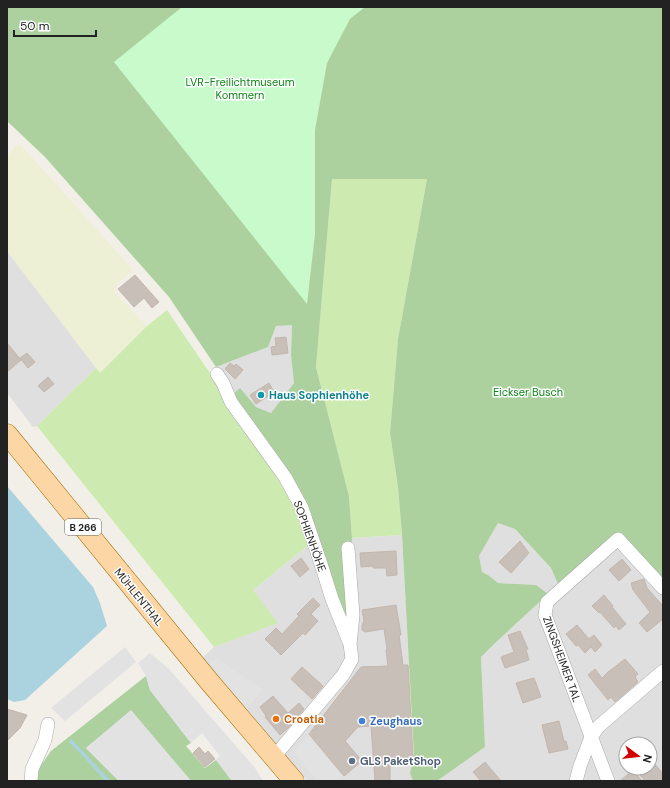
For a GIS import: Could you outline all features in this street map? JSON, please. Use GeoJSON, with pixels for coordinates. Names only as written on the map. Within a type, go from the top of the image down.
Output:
{"type":"FeatureCollection","features":[{"type":"Feature","properties":{"kind":"main road","name":"MÜHLENTHAL"},"geometry":{"type":"LineString","coordinates":[[7,434],[163,626],[274,757]]}},
{"type":"Feature","properties":{"kind":"main road","name":"B 266"},"geometry":{"type":"LineString","coordinates":[[274,757],[294,781]]}},
{"type":"Feature","properties":{"kind":"street","name":"SOPHIENHÖHE"},"geometry":{"type":"LineString","coordinates":[[217,374],[223,383],[231,402],[285,477],[302,508],[332,598],[350,644]]}},
{"type":"Feature","properties":{"kind":"street","name":"ZINGSHEIMER TAL"},"geometry":{"type":"LineString","coordinates":[[608,781],[545,615],[547,602],[618,539],[663,588]]}},
{"type":"Feature","properties":{"kind":"street"},"geometry":{"type":"LineString","coordinates":[[274,757],[343,675],[352,659],[350,644],[353,615],[348,548]]}},
{"type":"Feature","properties":{"kind":"street"},"geometry":{"type":"LineString","coordinates":[[576,781],[591,737],[599,726],[663,671]]}},
{"type":"Feature","properties":{"kind":"street"},"geometry":{"type":"LineString","coordinates":[[30,781],[32,769],[44,740],[48,724]]}},
{"type":"Feature","properties":{"kind":"shaded area"},"geometry":{"type":"Polygon","coordinates":[[[7,251],[96,368],[37,426],[33,427],[7,393],[7,251]]]}},
{"type":"Feature","properties":{"kind":"shaded area"},"geometry":{"type":"Polygon","coordinates":[[[292,324],[291,355],[294,383],[271,413],[256,407],[240,389],[231,396],[216,367],[268,347],[276,326],[292,324]]]}},
{"type":"Feature","properties":{"kind":"shaded area"},"geometry":{"type":"Polygon","coordinates":[[[498,523],[515,529],[551,568],[559,585],[615,538],[663,583],[663,781],[437,781],[485,747],[481,657],[494,644],[536,585],[498,583],[482,572],[479,556],[498,523]]]}},
{"type":"Feature","properties":{"kind":"shaded area"},"geometry":{"type":"Polygon","coordinates":[[[402,535],[414,756],[410,773],[413,781],[307,781],[203,657],[214,647],[277,623],[253,590],[311,543],[355,624],[352,538],[402,535]]]}},
{"type":"Feature","properties":{"kind":"shaded area"},"geometry":{"type":"Polygon","coordinates":[[[125,647],[136,662],[65,721],[51,708],[125,647]]]}},
{"type":"Feature","properties":{"kind":"shaded area"},"geometry":{"type":"Polygon","coordinates":[[[150,653],[169,669],[255,768],[263,781],[232,781],[216,760],[220,756],[202,733],[191,743],[150,690],[146,676],[138,663],[150,653]]]}},
{"type":"Feature","properties":{"kind":"shaded area"},"geometry":{"type":"Polygon","coordinates":[[[216,658],[263,690],[246,709],[210,663],[216,658]]]}},
{"type":"Feature","properties":{"kind":"shaded area"},"geometry":{"type":"Polygon","coordinates":[[[131,710],[191,781],[119,781],[86,748],[131,710]]]}},
{"type":"Feature","properties":{"kind":"shaded area"},"geometry":{"type":"Polygon","coordinates":[[[308,736],[342,776],[337,781],[317,781],[293,752],[308,736]]]}},
{"type":"Feature","properties":{"kind":"green space","name":"Eickser Busch"},"geometry":{"type":"Polygon","coordinates":[[[7,7],[663,7],[663,583],[621,538],[559,586],[551,568],[515,529],[498,523],[479,556],[482,572],[498,583],[536,585],[548,594],[481,657],[485,747],[437,781],[413,781],[410,773],[414,756],[402,535],[398,487],[390,433],[398,339],[427,179],[332,179],[316,367],[349,496],[352,538],[349,624],[344,624],[311,523],[231,396],[240,388],[256,407],[271,413],[294,383],[291,355],[292,325],[276,326],[268,347],[216,367],[169,297],[45,157],[7,121],[7,7]]]}},
{"type":"Feature","properties":{"kind":"green space","name":"LVR-Freilichtmuseum Kommern"},"geometry":{"type":"Polygon","coordinates":[[[182,7],[365,7],[350,19],[327,63],[315,130],[315,234],[307,304],[114,62],[182,7]]]}},
{"type":"Feature","properties":{"kind":"green space"},"geometry":{"type":"Polygon","coordinates":[[[20,144],[133,270],[116,284],[115,293],[147,326],[100,373],[7,251],[7,157],[15,146],[20,144]]]}},
{"type":"Feature","properties":{"kind":"green space"},"geometry":{"type":"Polygon","coordinates":[[[332,178],[427,179],[398,339],[390,433],[398,487],[402,535],[352,538],[349,496],[316,367],[332,178]]]}},
{"type":"Feature","properties":{"kind":"green space"},"geometry":{"type":"Polygon","coordinates":[[[167,310],[282,479],[311,543],[253,590],[278,623],[214,647],[37,426],[96,368],[100,373],[147,326],[167,310]]]}},
{"type":"Feature","properties":{"kind":"green space"},"geometry":{"type":"Polygon","coordinates":[[[146,676],[150,690],[191,743],[186,746],[205,768],[216,760],[232,781],[191,781],[131,711],[86,748],[119,781],[30,781],[51,751],[146,676]]]}},
{"type":"Feature","properties":{"kind":"water"},"geometry":{"type":"Polygon","coordinates":[[[7,486],[93,587],[107,626],[25,700],[14,702],[7,699],[7,486]]]}},
{"type":"Feature","properties":{"kind":"building"},"geometry":{"type":"Polygon","coordinates":[[[135,275],[159,302],[152,308],[144,298],[134,307],[118,289],[135,275]]]}},
{"type":"Feature","properties":{"kind":"building"},"geometry":{"type":"Polygon","coordinates":[[[286,337],[288,353],[272,355],[271,347],[276,346],[275,338],[286,337]]]}},
{"type":"Feature","properties":{"kind":"building"},"geometry":{"type":"Polygon","coordinates":[[[7,343],[21,360],[7,372],[7,343]]]}},
{"type":"Feature","properties":{"kind":"building"},"geometry":{"type":"Polygon","coordinates":[[[27,353],[35,362],[28,368],[20,358],[27,353]]]}},
{"type":"Feature","properties":{"kind":"building"},"geometry":{"type":"Polygon","coordinates":[[[230,363],[234,366],[236,364],[243,370],[235,379],[225,369],[230,363]]]}},
{"type":"Feature","properties":{"kind":"building"},"geometry":{"type":"Polygon","coordinates":[[[48,377],[54,384],[44,392],[38,386],[48,377]]]}},
{"type":"Feature","properties":{"kind":"building","name":"Haus Sophienhöhe"},"geometry":{"type":"Polygon","coordinates":[[[269,383],[274,392],[256,404],[250,395],[269,383]]]}},
{"type":"Feature","properties":{"kind":"building"},"geometry":{"type":"Polygon","coordinates":[[[520,541],[529,553],[511,573],[499,562],[520,541]]]}},
{"type":"Feature","properties":{"kind":"building"},"geometry":{"type":"Polygon","coordinates":[[[396,551],[397,575],[387,576],[386,568],[373,568],[373,566],[361,567],[360,553],[396,551]]]}},
{"type":"Feature","properties":{"kind":"building"},"geometry":{"type":"Polygon","coordinates":[[[301,558],[309,569],[300,577],[291,566],[301,558]]]}},
{"type":"Feature","properties":{"kind":"building"},"geometry":{"type":"Polygon","coordinates":[[[622,559],[631,570],[619,581],[609,570],[622,559]]]}},
{"type":"Feature","properties":{"kind":"building"},"geometry":{"type":"Polygon","coordinates":[[[644,579],[647,588],[663,606],[663,619],[647,632],[639,623],[650,612],[633,590],[631,583],[644,579]]]}},
{"type":"Feature","properties":{"kind":"building"},"geometry":{"type":"Polygon","coordinates":[[[604,595],[626,624],[619,630],[616,626],[614,628],[600,612],[599,613],[592,606],[604,595]]]}},
{"type":"Feature","properties":{"kind":"building"},"geometry":{"type":"Polygon","coordinates":[[[313,598],[320,605],[311,614],[318,621],[305,635],[303,633],[281,655],[265,639],[276,628],[282,634],[299,616],[297,614],[313,598]]]}},
{"type":"Feature","properties":{"kind":"building"},"geometry":{"type":"Polygon","coordinates":[[[396,605],[401,635],[399,635],[403,665],[408,665],[413,757],[390,758],[390,781],[375,781],[371,726],[358,727],[345,741],[362,761],[344,776],[309,734],[361,667],[388,666],[384,629],[365,632],[362,630],[364,621],[362,610],[396,605]]]}},
{"type":"Feature","properties":{"kind":"building"},"geometry":{"type":"Polygon","coordinates":[[[577,625],[589,639],[594,635],[602,645],[595,652],[591,647],[585,653],[578,645],[576,646],[566,634],[577,625]]]}},
{"type":"Feature","properties":{"kind":"building"},"geometry":{"type":"Polygon","coordinates":[[[520,631],[528,649],[526,650],[529,660],[505,668],[501,657],[514,652],[508,635],[520,631]]]}},
{"type":"Feature","properties":{"kind":"building"},"geometry":{"type":"Polygon","coordinates":[[[625,659],[638,674],[635,677],[638,682],[615,702],[611,697],[608,700],[588,675],[595,669],[602,678],[625,659]]]}},
{"type":"Feature","properties":{"kind":"building"},"geometry":{"type":"Polygon","coordinates":[[[302,667],[323,686],[312,699],[291,679],[302,667]]]}},
{"type":"Feature","properties":{"kind":"building"},"geometry":{"type":"Polygon","coordinates":[[[534,678],[541,697],[523,703],[516,683],[534,678]]]}},
{"type":"Feature","properties":{"kind":"building"},"geometry":{"type":"Polygon","coordinates":[[[273,696],[288,713],[299,703],[304,709],[280,735],[265,717],[266,716],[260,707],[273,696]]]}},
{"type":"Feature","properties":{"kind":"building"},"geometry":{"type":"Polygon","coordinates":[[[7,709],[27,715],[20,728],[7,741],[7,709]]]}},
{"type":"Feature","properties":{"kind":"building"},"geometry":{"type":"Polygon","coordinates":[[[559,721],[564,741],[566,741],[568,749],[549,753],[542,725],[559,721]]]}},
{"type":"Feature","properties":{"kind":"building"},"geometry":{"type":"Polygon","coordinates":[[[199,747],[205,754],[208,751],[215,759],[205,767],[193,753],[199,747]]]}},
{"type":"Feature","properties":{"kind":"building"},"geometry":{"type":"Polygon","coordinates":[[[485,762],[501,781],[481,781],[473,772],[485,762]]]}},
{"type":"Feature","properties":{"kind":"building"},"geometry":{"type":"Polygon","coordinates":[[[658,768],[663,774],[663,781],[645,781],[641,776],[658,776],[658,768]]]}},
{"type":"Feature","properties":{"kind":"building"},"geometry":{"type":"Polygon","coordinates":[[[626,776],[638,776],[642,781],[620,781],[626,776]]]}},
{"type":"Feature","properties":{"kind":"waterway"},"geometry":{"type":"LineString","coordinates":[[71,741],[108,781]]}},
{"type":"Feature","properties":{"kind":"place","name":"Haus Sophienhöhe"},"geometry":{"type":"Point","coordinates":[261,395]}},
{"type":"Feature","properties":{"kind":"place","name":"Croatia"},"geometry":{"type":"Point","coordinates":[276,719]}},
{"type":"Feature","properties":{"kind":"place","name":"Zeughaus"},"geometry":{"type":"Point","coordinates":[362,721]}},
{"type":"Feature","properties":{"kind":"place","name":"GLS PaketShop"},"geometry":{"type":"Point","coordinates":[352,761]}}]}
